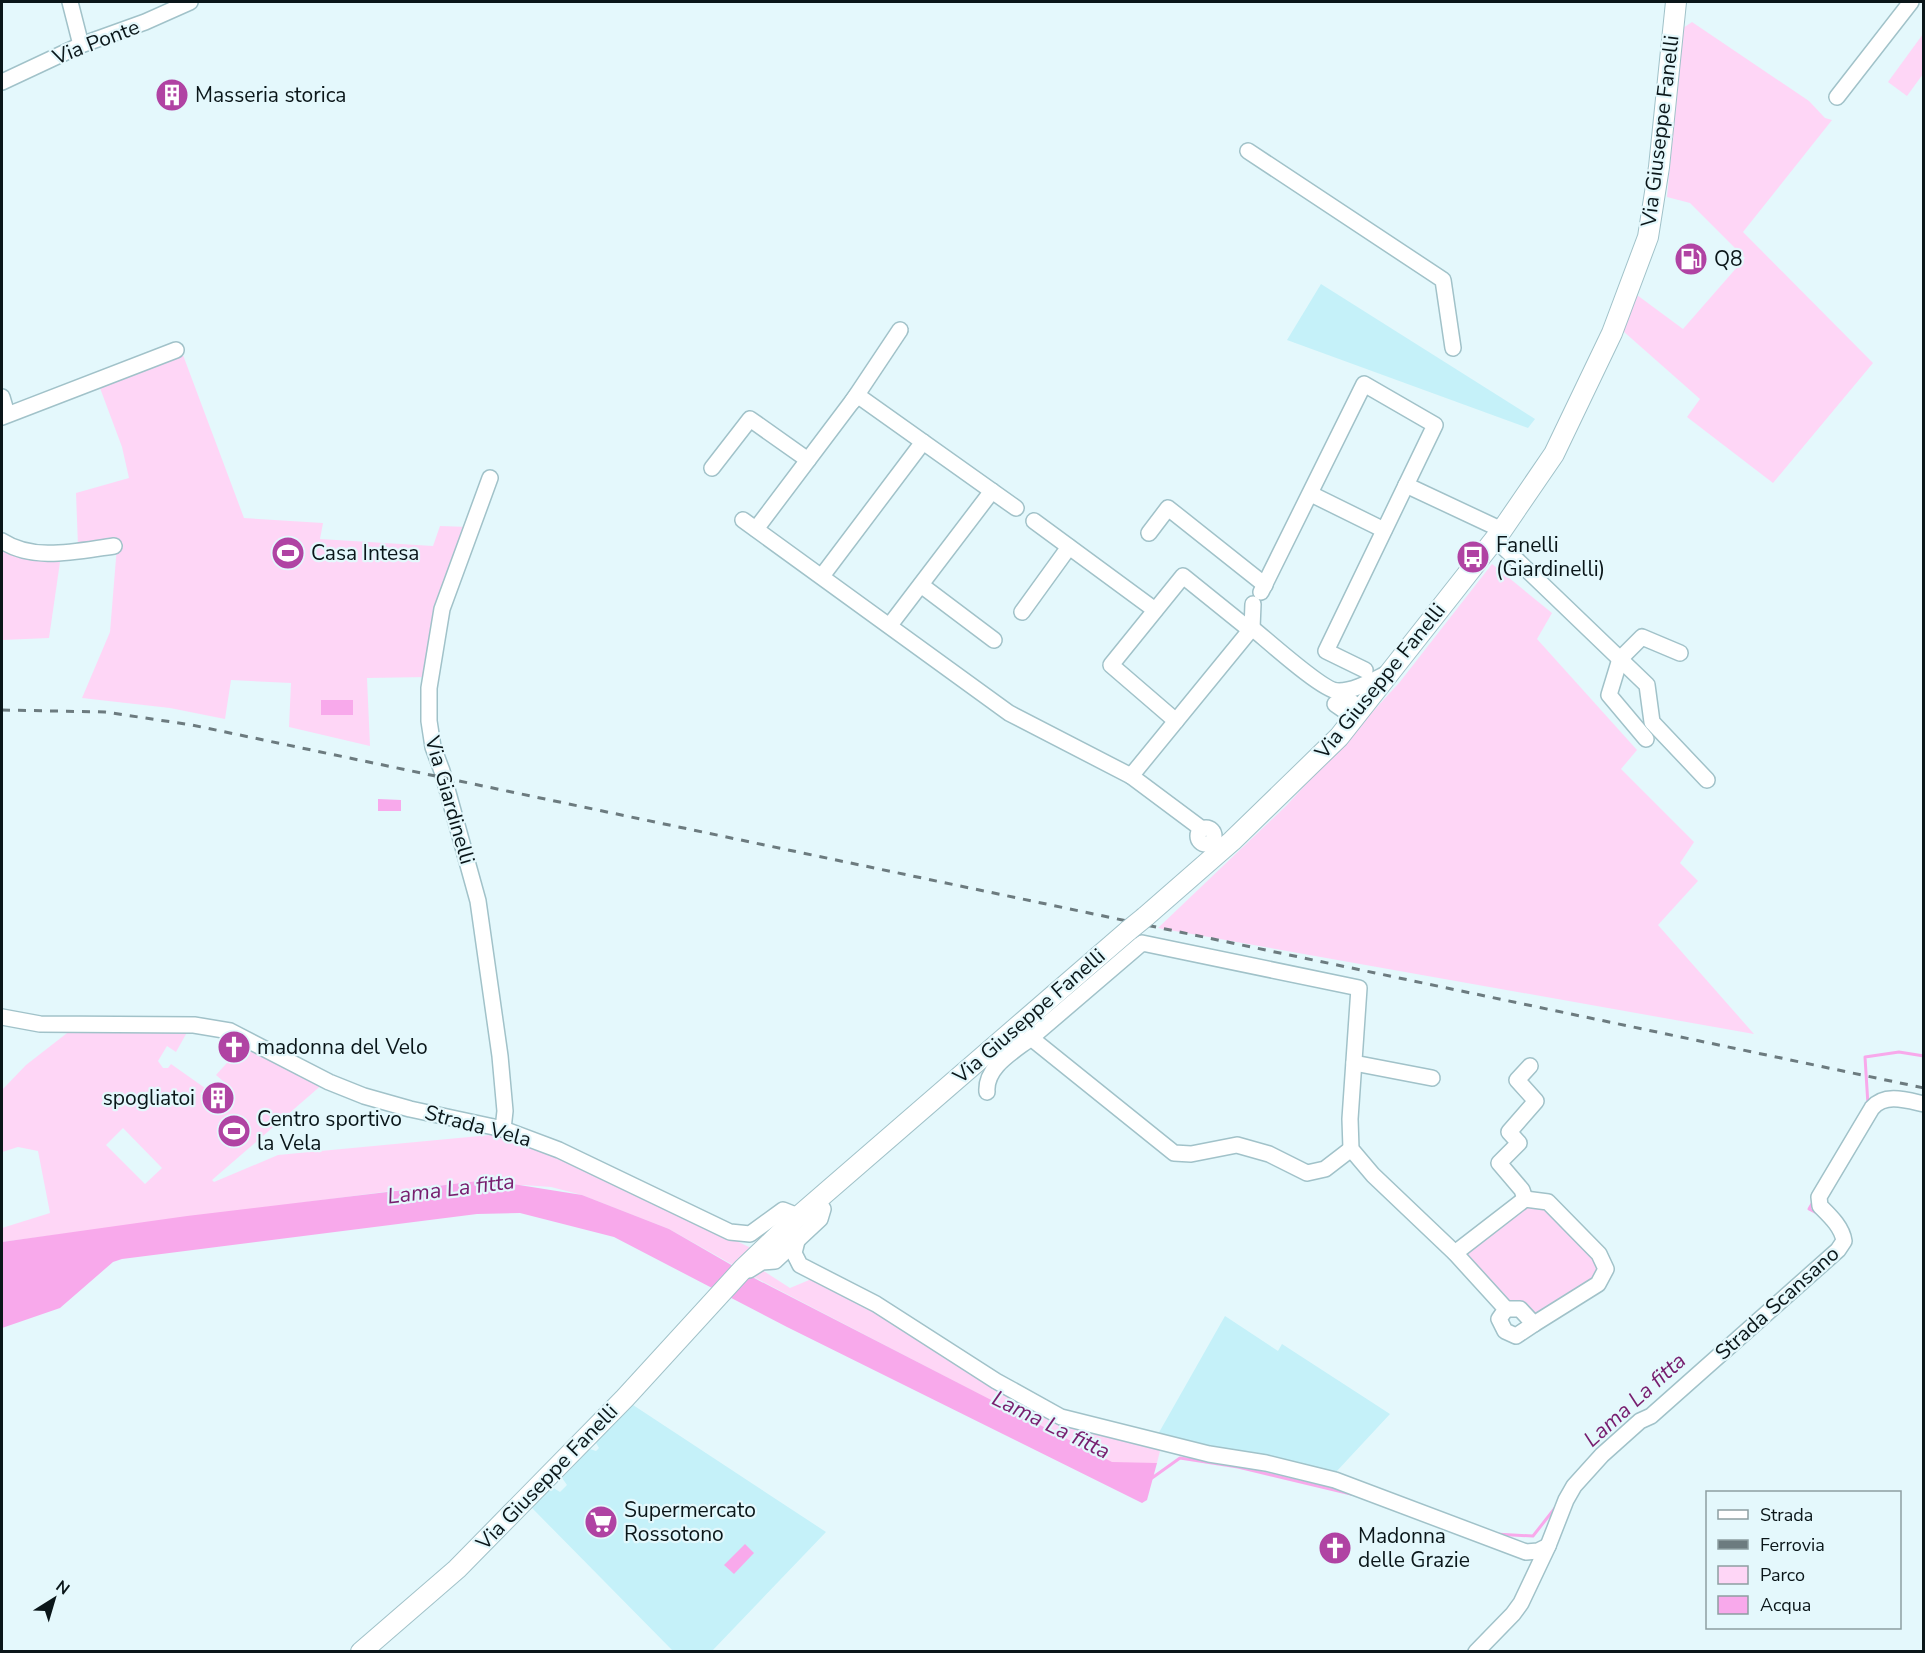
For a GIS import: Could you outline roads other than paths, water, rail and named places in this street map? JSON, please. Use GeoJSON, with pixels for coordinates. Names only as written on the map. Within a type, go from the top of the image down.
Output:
{"type":"FeatureCollection","features":[{"type":"Feature","properties":{"kind":"main road","name":"Via Giuseppe Fanelli"},"geometry":{"type":"LineString","coordinates":[[361,1652],[431,1594],[471,1555],[617,1406],[743,1269],[798,1216],[1240,834],[1358,715],[1533,488],[1565,434],[1612,333],[1638,267],[1647,237],[1659,167],[1676,2]]}},
{"type":"Feature","properties":{"kind":"street"},"geometry":{"type":"LineString","coordinates":[[70,2],[81,45]]}},
{"type":"Feature","properties":{"kind":"street","name":"Via Ponte"},"geometry":{"type":"LineString","coordinates":[[2,82],[81,45],[145,22],[190,2]]}},
{"type":"Feature","properties":{"kind":"street"},"geometry":{"type":"LineString","coordinates":[[1837,97],[1911,2]]}},
{"type":"Feature","properties":{"kind":"street"},"geometry":{"type":"LineString","coordinates":[[1248,151],[1443,280],[1454,348]]}},
{"type":"Feature","properties":{"kind":"street"},"geometry":{"type":"LineString","coordinates":[[750,525],[808,460],[857,395],[900,330]]}},
{"type":"Feature","properties":{"kind":"street"},"geometry":{"type":"LineString","coordinates":[[2,397],[4,416],[176,350]]}},
{"type":"Feature","properties":{"kind":"street"},"geometry":{"type":"LineString","coordinates":[[1131,776],[1251,629],[1260,594],[1364,384],[1435,425],[1326,651],[1365,670]]}},
{"type":"Feature","properties":{"kind":"street"},"geometry":{"type":"LineString","coordinates":[[857,395],[1016,508]]}},
{"type":"Feature","properties":{"kind":"street"},"geometry":{"type":"LineString","coordinates":[[750,525],[857,395]]}},
{"type":"Feature","properties":{"kind":"street"},"geometry":{"type":"LineString","coordinates":[[712,468],[750,419],[808,460]]}},
{"type":"Feature","properties":{"kind":"street"},"geometry":{"type":"LineString","coordinates":[[822,576],[923,442]]}},
{"type":"Feature","properties":{"kind":"street","name":"Via Giardinelli"},"geometry":{"type":"LineString","coordinates":[[490,478],[442,609],[429,688],[429,721],[433,747],[442,771],[477,901],[500,1056],[505,1111],[503,1129]]}},
{"type":"Feature","properties":{"kind":"street"},"geometry":{"type":"LineString","coordinates":[[1406,485],[1498,534],[1647,685],[1652,722],[1707,780]]}},
{"type":"Feature","properties":{"kind":"street"},"geometry":{"type":"LineString","coordinates":[[890,625],[992,491]]}},
{"type":"Feature","properties":{"kind":"street"},"geometry":{"type":"LineString","coordinates":[[1311,494],[1384,530]]}},
{"type":"Feature","properties":{"kind":"street"},"geometry":{"type":"LineString","coordinates":[[1149,532],[1167,508],[1260,594]]}},
{"type":"Feature","properties":{"kind":"street"},"geometry":{"type":"LineString","coordinates":[[1034,521],[1155,610]]}},
{"type":"Feature","properties":{"kind":"street"},"geometry":{"type":"LineString","coordinates":[[750,525],[1013,715],[1131,776],[1202,829]]}},
{"type":"Feature","properties":{"kind":"street"},"geometry":{"type":"LineString","coordinates":[[2,541],[11,547],[54,555],[114,546]]}},
{"type":"Feature","properties":{"kind":"street"},"geometry":{"type":"LineString","coordinates":[[1022,612],[1069,547]]}},
{"type":"Feature","properties":{"kind":"street"},"geometry":{"type":"LineString","coordinates":[[1176,721],[1111,665],[1183,576],[1332,693],[1354,704],[1358,715]]}},
{"type":"Feature","properties":{"kind":"street"},"geometry":{"type":"LineString","coordinates":[[921,585],[994,640]]}},
{"type":"Feature","properties":{"kind":"street"},"geometry":{"type":"LineString","coordinates":[[1646,739],[1609,695],[1620,659],[1641,637],[1680,653]]}},
{"type":"Feature","properties":{"kind":"street"},"geometry":{"type":"LineString","coordinates":[[1332,693],[1353,689],[1392,671]]}},
{"type":"Feature","properties":{"kind":"street"},"geometry":{"type":"LineString","coordinates":[[1332,693],[1339,736]]}},
{"type":"Feature","properties":{"kind":"street"},"geometry":{"type":"LineString","coordinates":[[987,1092],[986,1083],[990,1072],[1142,943],[1359,988],[1350,1119],[1351,1149],[1374,1175],[1455,1253],[1506,1309],[1520,1310],[1534,1324]]}},
{"type":"Feature","properties":{"kind":"street","name":"Strada Vela"},"geometry":{"type":"LineString","coordinates":[[2,1017],[40,1024],[194,1025],[230,1030],[329,1082],[364,1096],[410,1109],[503,1129],[559,1150],[738,1234],[750,1234],[783,1210],[798,1216]]}},
{"type":"Feature","properties":{"kind":"street"},"geometry":{"type":"LineString","coordinates":[[1031,1038],[1174,1153],[1191,1154],[1237,1145],[1269,1154],[1308,1173],[1325,1168],[1351,1149]]}},
{"type":"Feature","properties":{"kind":"street"},"geometry":{"type":"LineString","coordinates":[[1354,1063],[1432,1078]]}},
{"type":"Feature","properties":{"kind":"street"},"geometry":{"type":"LineString","coordinates":[[1525,1199],[1522,1190],[1499,1163],[1519,1143],[1509,1132],[1536,1101],[1517,1080],[1530,1066]]}},
{"type":"Feature","properties":{"kind":"street","name":"Strada Scansano"},"geometry":{"type":"LineString","coordinates":[[1476,1652],[1513,1614],[1548,1546],[1566,1500],[1602,1455],[1640,1421],[1659,1409],[1838,1250],[1844,1241],[1843,1234],[1820,1206],[1819,1197],[1872,1108],[1878,1102],[1890,1099],[1923,1104]]}},
{"type":"Feature","properties":{"kind":"street"},"geometry":{"type":"LineString","coordinates":[[1455,1253],[1525,1199],[1548,1202],[1599,1254],[1606,1269],[1598,1284],[1516,1336],[1504,1331],[1499,1319],[1506,1309]]}},
{"type":"Feature","properties":{"kind":"street"},"geometry":{"type":"LineString","coordinates":[[743,1269],[752,1271],[762,1262],[775,1261],[824,1213],[817,1200]]}},
{"type":"Feature","properties":{"kind":"street"},"geometry":{"type":"LineString","coordinates":[[796,1241],[794,1253],[800,1265],[876,1304],[996,1381],[1061,1417],[1209,1454],[1266,1463],[1335,1480],[1504,1542],[1520,1550],[1532,1552],[1548,1546]]}},
{"type":"Feature","properties":{"kind":"street"},"geometry":{"type":"LineString","coordinates":[[1520,1550],[1531,1563],[1531,1578]]}},
{"type":"Feature","properties":{"kind":"water"},"geometry":{"type":"Polygon","coordinates":[[[321,700],[353,700],[353,715],[321,715],[321,700]]]}},
{"type":"Feature","properties":{"kind":"water"},"geometry":{"type":"Polygon","coordinates":[[[378,799],[401,800],[401,811],[378,811],[378,799]]]}},
{"type":"Feature","properties":{"kind":"water","name":"Lama La fitta"},"geometry":{"type":"Polygon","coordinates":[[[487,1180],[582,1195],[669,1229],[754,1278],[1112,1462],[1157,1463],[1147,1500],[1142,1503],[787,1327],[614,1237],[520,1213],[477,1214],[122,1259],[113,1262],[60,1308],[2,1328],[2,1242],[187,1216],[487,1180]]]}},
{"type":"Feature","properties":{"kind":"water"},"geometry":{"type":"Polygon","coordinates":[[[745,1544],[754,1553],[734,1574],[724,1565],[745,1544]]]}},
{"type":"Feature","properties":{"kind":"waterway","name":"Lama La fitta"},"geometry":{"type":"LineString","coordinates":[[1868,1105],[1865,1057],[1899,1052],[1924,1056]]}},
{"type":"Feature","properties":{"kind":"waterway","name":"Lama La fitta"},"geometry":{"type":"LineString","coordinates":[[1813,1202],[1809,1209],[1817,1213]]}},
{"type":"Feature","properties":{"kind":"waterway","name":"Lama La fitta"},"geometry":{"type":"LineString","coordinates":[[1152,1478],[1180,1458],[1238,1467],[1351,1494]]}},
{"type":"Feature","properties":{"kind":"waterway","name":"Lama La fitta"},"geometry":{"type":"LineString","coordinates":[[1495,1534],[1533,1536],[1555,1508]]}},
{"type":"Feature","properties":{"kind":"railway"},"geometry":{"type":"LineString","coordinates":[[2,710],[105,712],[192,725],[1924,1088]]}},
{"type":"Feature","properties":{"kind":"place","name":"Masseria storica"},"geometry":{"type":"Point","coordinates":[172,95]}},
{"type":"Feature","properties":{"kind":"place","name":"Q8"},"geometry":{"type":"Point","coordinates":[1691,259]}},
{"type":"Feature","properties":{"kind":"place","name":"Casa Intesa"},"geometry":{"type":"Point","coordinates":[288,553]}},
{"type":"Feature","properties":{"kind":"place","name":"Fanelli (Giardinelli)"},"geometry":{"type":"Point","coordinates":[1473,557]}},
{"type":"Feature","properties":{"kind":"place","name":"madonna del Velo"},"geometry":{"type":"Point","coordinates":[234,1047]}},
{"type":"Feature","properties":{"kind":"place","name":"spogliatoi"},"geometry":{"type":"Point","coordinates":[218,1098]}},
{"type":"Feature","properties":{"kind":"place","name":"Centro sportivo la Vela"},"geometry":{"type":"Point","coordinates":[234,1131]}},
{"type":"Feature","properties":{"kind":"place","name":"Supermercato Rossotono"},"geometry":{"type":"Point","coordinates":[601,1522]}},
{"type":"Feature","properties":{"kind":"place","name":"Madonna delle Grazie"},"geometry":{"type":"Point","coordinates":[1335,1548]}}]}
